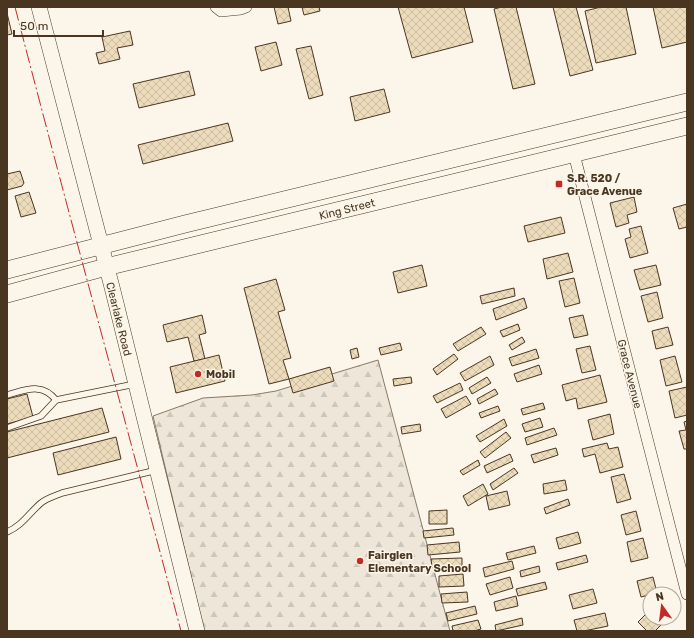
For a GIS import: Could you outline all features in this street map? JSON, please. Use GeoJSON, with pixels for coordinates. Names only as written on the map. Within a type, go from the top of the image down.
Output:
{"type":"FeatureCollection","features":[{"type":"Feature","properties":{"kind":"main road"},"geometry":{"type":"LineString","coordinates":[[7,270],[100,245],[687,102]]}},
{"type":"Feature","properties":{"kind":"main road"},"geometry":{"type":"LineString","coordinates":[[537,163],[545,149],[687,114]]}},
{"type":"Feature","properties":{"kind":"main road","name":"King Street"},"geometry":{"type":"LineString","coordinates":[[7,294],[106,267],[687,126]]}},
{"type":"Feature","properties":{"kind":"street","name":"Clearlake Road"},"geometry":{"type":"LineString","coordinates":[[39,7],[136,384],[197,631]]}},
{"type":"Feature","properties":{"kind":"street"},"geometry":{"type":"LineString","coordinates":[[216,7],[220,11],[241,9],[246,7]]}},
{"type":"Feature","properties":{"kind":"street","name":"Grace Avenue"},"geometry":{"type":"LineString","coordinates":[[574,154],[687,594]]}},
{"type":"Feature","properties":{"kind":"lane"},"geometry":{"type":"LineString","coordinates":[[7,428],[41,416],[56,400],[136,384]]}},
{"type":"Feature","properties":{"kind":"lane"},"geometry":{"type":"LineString","coordinates":[[7,395],[36,388],[42,389],[51,394],[56,400]]}},
{"type":"Feature","properties":{"kind":"lane"},"geometry":{"type":"LineString","coordinates":[[7,532],[17,527],[43,502],[53,496],[157,470]]}},
{"type":"Feature","properties":{"kind":"green space"},"geometry":{"type":"Polygon","coordinates":[[[378,360],[450,631],[204,631],[153,416],[203,398],[252,395],[276,391],[378,360]]]}},
{"type":"Feature","properties":{"kind":"building"},"geometry":{"type":"Polygon","coordinates":[[[274,7],[288,7],[291,21],[278,24],[274,7]]]}},
{"type":"Feature","properties":{"kind":"building"},"geometry":{"type":"Polygon","coordinates":[[[302,7],[319,7],[320,11],[304,15],[302,7]]]}},
{"type":"Feature","properties":{"kind":"building"},"geometry":{"type":"Polygon","coordinates":[[[398,7],[464,7],[473,42],[412,58],[398,7]]]}},
{"type":"Feature","properties":{"kind":"building"},"geometry":{"type":"Polygon","coordinates":[[[502,7],[516,7],[535,84],[513,89],[494,9],[502,7]]]}},
{"type":"Feature","properties":{"kind":"building"},"geometry":{"type":"Polygon","coordinates":[[[553,7],[576,7],[593,70],[570,76],[553,7]]]}},
{"type":"Feature","properties":{"kind":"building"},"geometry":{"type":"Polygon","coordinates":[[[601,7],[626,7],[636,54],[596,63],[585,11],[601,7]]]}},
{"type":"Feature","properties":{"kind":"building"},"geometry":{"type":"Polygon","coordinates":[[[653,7],[687,7],[687,42],[662,48],[653,7]]]}},
{"type":"Feature","properties":{"kind":"building"},"geometry":{"type":"Polygon","coordinates":[[[7,13],[12,34],[7,35],[7,13]]]}},
{"type":"Feature","properties":{"kind":"building"},"geometry":{"type":"Polygon","coordinates":[[[130,31],[133,45],[117,48],[120,59],[99,64],[96,53],[105,51],[102,37],[130,31]]]}},
{"type":"Feature","properties":{"kind":"building"},"geometry":{"type":"Polygon","coordinates":[[[276,42],[282,65],[261,71],[255,47],[276,42]]]}},
{"type":"Feature","properties":{"kind":"building"},"geometry":{"type":"Polygon","coordinates":[[[311,46],[323,95],[309,99],[296,49],[311,46]]]}},
{"type":"Feature","properties":{"kind":"building"},"geometry":{"type":"Polygon","coordinates":[[[189,71],[195,95],[139,108],[133,84],[189,71]]]}},
{"type":"Feature","properties":{"kind":"building"},"geometry":{"type":"Polygon","coordinates":[[[384,89],[390,112],[355,121],[350,97],[384,89]]]}},
{"type":"Feature","properties":{"kind":"building"},"geometry":{"type":"Polygon","coordinates":[[[228,123],[233,141],[143,164],[138,145],[228,123]]]}},
{"type":"Feature","properties":{"kind":"building"},"geometry":{"type":"Polygon","coordinates":[[[20,171],[24,183],[22,186],[7,190],[7,174],[20,171]]]}},
{"type":"Feature","properties":{"kind":"building"},"geometry":{"type":"Polygon","coordinates":[[[29,192],[36,213],[21,217],[15,196],[29,192]]]}},
{"type":"Feature","properties":{"kind":"building"},"geometry":{"type":"Polygon","coordinates":[[[634,197],[637,212],[627,215],[629,223],[616,227],[610,203],[634,197]]]}},
{"type":"Feature","properties":{"kind":"building"},"geometry":{"type":"Polygon","coordinates":[[[687,204],[687,227],[679,229],[673,208],[687,204]]]}},
{"type":"Feature","properties":{"kind":"building"},"geometry":{"type":"Polygon","coordinates":[[[561,217],[565,233],[528,242],[524,226],[561,217]]]}},
{"type":"Feature","properties":{"kind":"building"},"geometry":{"type":"Polygon","coordinates":[[[641,226],[648,253],[630,258],[625,239],[631,237],[629,229],[641,226]]]}},
{"type":"Feature","properties":{"kind":"building"},"geometry":{"type":"Polygon","coordinates":[[[568,253],[573,272],[547,279],[543,259],[568,253]]]}},
{"type":"Feature","properties":{"kind":"building"},"geometry":{"type":"Polygon","coordinates":[[[422,265],[427,286],[398,293],[393,272],[422,265]]]}},
{"type":"Feature","properties":{"kind":"building"},"geometry":{"type":"Polygon","coordinates":[[[656,265],[661,285],[640,290],[634,270],[656,265]]]}},
{"type":"Feature","properties":{"kind":"building"},"geometry":{"type":"Polygon","coordinates":[[[574,278],[580,303],[565,307],[559,281],[574,278]]]}},
{"type":"Feature","properties":{"kind":"building"},"geometry":{"type":"Polygon","coordinates":[[[276,279],[285,310],[278,312],[291,358],[283,360],[289,379],[269,384],[244,288],[276,279]]]}},
{"type":"Feature","properties":{"kind":"building"},"geometry":{"type":"Polygon","coordinates":[[[514,288],[515,296],[482,304],[480,296],[514,288]]]}},
{"type":"Feature","properties":{"kind":"building"},"geometry":{"type":"Polygon","coordinates":[[[657,292],[663,318],[648,322],[641,296],[657,292]]]}},
{"type":"Feature","properties":{"kind":"building"},"geometry":{"type":"Polygon","coordinates":[[[524,298],[527,308],[496,320],[493,309],[524,298]]]}},
{"type":"Feature","properties":{"kind":"building"},"geometry":{"type":"Polygon","coordinates":[[[202,315],[206,333],[199,335],[205,359],[194,361],[188,337],[167,342],[163,325],[202,315]]]}},
{"type":"Feature","properties":{"kind":"building"},"geometry":{"type":"Polygon","coordinates":[[[583,315],[588,335],[574,338],[569,318],[583,315]]]}},
{"type":"Feature","properties":{"kind":"building"},"geometry":{"type":"Polygon","coordinates":[[[518,324],[520,330],[503,337],[500,331],[518,324]]]}},
{"type":"Feature","properties":{"kind":"building"},"geometry":{"type":"Polygon","coordinates":[[[481,327],[486,334],[458,351],[453,344],[481,327]]]}},
{"type":"Feature","properties":{"kind":"building"},"geometry":{"type":"Polygon","coordinates":[[[668,327],[673,345],[656,349],[652,331],[668,327]]]}},
{"type":"Feature","properties":{"kind":"building"},"geometry":{"type":"Polygon","coordinates":[[[522,337],[525,342],[512,350],[509,345],[522,337]]]}},
{"type":"Feature","properties":{"kind":"building"},"geometry":{"type":"Polygon","coordinates":[[[400,343],[402,350],[381,355],[379,348],[400,343]]]}},
{"type":"Feature","properties":{"kind":"building"},"geometry":{"type":"Polygon","coordinates":[[[590,346],[596,370],[582,373],[576,349],[590,346]]]}},
{"type":"Feature","properties":{"kind":"building"},"geometry":{"type":"Polygon","coordinates":[[[357,348],[359,357],[352,359],[350,350],[357,348]]]}},
{"type":"Feature","properties":{"kind":"building"},"geometry":{"type":"Polygon","coordinates":[[[536,349],[539,358],[512,366],[509,358],[536,349]]]}},
{"type":"Feature","properties":{"kind":"building"},"geometry":{"type":"Polygon","coordinates":[[[454,354],[458,359],[437,375],[433,369],[454,354]]]}},
{"type":"Feature","properties":{"kind":"building","name":"Mobil"},"geometry":{"type":"Polygon","coordinates":[[[219,355],[225,381],[176,393],[170,367],[219,355]]]}},
{"type":"Feature","properties":{"kind":"building"},"geometry":{"type":"Polygon","coordinates":[[[490,356],[494,365],[465,381],[460,373],[490,356]]]}},
{"type":"Feature","properties":{"kind":"building"},"geometry":{"type":"Polygon","coordinates":[[[675,356],[682,382],[666,386],[660,360],[675,356]]]}},
{"type":"Feature","properties":{"kind":"building"},"geometry":{"type":"Polygon","coordinates":[[[539,365],[542,374],[517,382],[514,374],[539,365]]]}},
{"type":"Feature","properties":{"kind":"building"},"geometry":{"type":"Polygon","coordinates":[[[330,367],[334,381],[293,393],[289,379],[330,367]]]}},
{"type":"Feature","properties":{"kind":"building"},"geometry":{"type":"Polygon","coordinates":[[[600,375],[607,402],[578,409],[576,398],[566,401],[562,385],[600,375]]]}},
{"type":"Feature","properties":{"kind":"building"},"geometry":{"type":"Polygon","coordinates":[[[411,377],[412,383],[394,386],[393,379],[411,377]]]}},
{"type":"Feature","properties":{"kind":"building"},"geometry":{"type":"Polygon","coordinates":[[[487,377],[491,383],[472,394],[469,388],[487,377]]]}},
{"type":"Feature","properties":{"kind":"building"},"geometry":{"type":"Polygon","coordinates":[[[460,383],[463,390],[437,403],[433,396],[460,383]]]}},
{"type":"Feature","properties":{"kind":"building"},"geometry":{"type":"Polygon","coordinates":[[[687,387],[687,415],[675,418],[669,391],[687,387]]]}},
{"type":"Feature","properties":{"kind":"building"},"geometry":{"type":"Polygon","coordinates":[[[495,389],[498,394],[479,404],[477,399],[495,389]]]}},
{"type":"Feature","properties":{"kind":"building"},"geometry":{"type":"Polygon","coordinates":[[[27,394],[33,417],[7,424],[7,399],[27,394]]]}},
{"type":"Feature","properties":{"kind":"building"},"geometry":{"type":"Polygon","coordinates":[[[466,396],[471,404],[446,418],[441,409],[466,396]]]}},
{"type":"Feature","properties":{"kind":"building"},"geometry":{"type":"Polygon","coordinates":[[[543,403],[545,409],[523,415],[521,409],[543,403]]]}},
{"type":"Feature","properties":{"kind":"building"},"geometry":{"type":"Polygon","coordinates":[[[498,406],[500,411],[481,418],[479,413],[498,406]]]}},
{"type":"Feature","properties":{"kind":"building"},"geometry":{"type":"Polygon","coordinates":[[[102,408],[109,432],[7,458],[7,432],[102,408]]]}},
{"type":"Feature","properties":{"kind":"building"},"geometry":{"type":"Polygon","coordinates":[[[610,414],[614,434],[593,440],[588,420],[610,414]]]}},
{"type":"Feature","properties":{"kind":"building"},"geometry":{"type":"Polygon","coordinates":[[[540,418],[543,427],[525,432],[522,424],[540,418]]]}},
{"type":"Feature","properties":{"kind":"building"},"geometry":{"type":"Polygon","coordinates":[[[504,419],[507,426],[480,442],[476,436],[504,419]]]}},
{"type":"Feature","properties":{"kind":"building"},"geometry":{"type":"Polygon","coordinates":[[[687,421],[687,449],[684,449],[679,431],[686,430],[684,422],[687,421]]]}},
{"type":"Feature","properties":{"kind":"building"},"geometry":{"type":"Polygon","coordinates":[[[420,424],[421,431],[402,434],[401,427],[420,424]]]}},
{"type":"Feature","properties":{"kind":"building"},"geometry":{"type":"Polygon","coordinates":[[[554,428],[557,435],[527,445],[525,438],[554,428]]]}},
{"type":"Feature","properties":{"kind":"building"},"geometry":{"type":"Polygon","coordinates":[[[506,432],[511,438],[485,458],[480,452],[506,432]]]}},
{"type":"Feature","properties":{"kind":"building"},"geometry":{"type":"Polygon","coordinates":[[[116,437],[121,459],[58,475],[53,453],[116,437]]]}},
{"type":"Feature","properties":{"kind":"building"},"geometry":{"type":"Polygon","coordinates":[[[607,443],[609,449],[618,447],[623,467],[600,473],[595,454],[584,457],[582,449],[607,443]]]}},
{"type":"Feature","properties":{"kind":"building"},"geometry":{"type":"Polygon","coordinates":[[[556,448],[558,455],[534,463],[531,455],[556,448]]]}},
{"type":"Feature","properties":{"kind":"building"},"geometry":{"type":"Polygon","coordinates":[[[510,454],[513,461],[487,473],[484,466],[510,454]]]}},
{"type":"Feature","properties":{"kind":"building"},"geometry":{"type":"Polygon","coordinates":[[[478,460],[480,465],[463,475],[460,471],[478,460]]]}},
{"type":"Feature","properties":{"kind":"building"},"geometry":{"type":"Polygon","coordinates":[[[514,468],[518,473],[493,490],[490,484],[514,468]]]}},
{"type":"Feature","properties":{"kind":"building"},"geometry":{"type":"Polygon","coordinates":[[[624,474],[631,499],[617,503],[611,477],[624,474]]]}},
{"type":"Feature","properties":{"kind":"building"},"geometry":{"type":"Polygon","coordinates":[[[565,480],[567,490],[544,494],[543,484],[565,480]]]}},
{"type":"Feature","properties":{"kind":"building"},"geometry":{"type":"Polygon","coordinates":[[[483,484],[488,494],[468,506],[463,496],[483,484]]]}},
{"type":"Feature","properties":{"kind":"building"},"geometry":{"type":"Polygon","coordinates":[[[507,491],[510,505],[489,510],[486,496],[507,491]]]}},
{"type":"Feature","properties":{"kind":"building"},"geometry":{"type":"Polygon","coordinates":[[[568,499],[570,505],[546,514],[544,508],[568,499]]]}},
{"type":"Feature","properties":{"kind":"building"},"geometry":{"type":"Polygon","coordinates":[[[447,510],[447,524],[429,524],[429,511],[447,510]]]}},
{"type":"Feature","properties":{"kind":"building"},"geometry":{"type":"Polygon","coordinates":[[[636,511],[641,531],[626,535],[621,515],[636,511]]]}},
{"type":"Feature","properties":{"kind":"building"},"geometry":{"type":"Polygon","coordinates":[[[453,528],[454,535],[424,538],[423,531],[453,528]]]}},
{"type":"Feature","properties":{"kind":"building"},"geometry":{"type":"Polygon","coordinates":[[[578,532],[581,543],[559,549],[556,538],[578,532]]]}},
{"type":"Feature","properties":{"kind":"building"},"geometry":{"type":"Polygon","coordinates":[[[643,538],[648,558],[631,562],[627,542],[643,538]]]}},
{"type":"Feature","properties":{"kind":"building"},"geometry":{"type":"Polygon","coordinates":[[[459,542],[460,552],[428,555],[427,545],[459,542]]]}},
{"type":"Feature","properties":{"kind":"building"},"geometry":{"type":"Polygon","coordinates":[[[534,546],[536,553],[508,560],[506,553],[534,546]]]}},
{"type":"Feature","properties":{"kind":"building"},"geometry":{"type":"Polygon","coordinates":[[[586,555],[588,562],[558,570],[556,563],[586,555]]]}},
{"type":"Feature","properties":{"kind":"building"},"geometry":{"type":"Polygon","coordinates":[[[462,558],[462,566],[432,567],[431,559],[462,558]]]}},
{"type":"Feature","properties":{"kind":"building"},"geometry":{"type":"Polygon","coordinates":[[[512,561],[514,569],[485,577],[483,568],[512,561]]]}},
{"type":"Feature","properties":{"kind":"building"},"geometry":{"type":"Polygon","coordinates":[[[539,566],[540,572],[521,577],[520,571],[539,566]]]}},
{"type":"Feature","properties":{"kind":"building"},"geometry":{"type":"Polygon","coordinates":[[[463,574],[464,586],[439,587],[439,576],[463,574]]]}},
{"type":"Feature","properties":{"kind":"building"},"geometry":{"type":"Polygon","coordinates":[[[510,577],[513,588],[490,595],[486,584],[510,577]]]}},
{"type":"Feature","properties":{"kind":"building"},"geometry":{"type":"Polygon","coordinates":[[[653,577],[655,586],[642,586],[641,597],[637,581],[653,577]]]}},
{"type":"Feature","properties":{"kind":"building"},"geometry":{"type":"Polygon","coordinates":[[[545,582],[547,589],[518,596],[516,589],[545,582]]]}},
{"type":"Feature","properties":{"kind":"building"},"geometry":{"type":"Polygon","coordinates":[[[593,589],[597,603],[573,609],[569,595],[593,589]]]}},
{"type":"Feature","properties":{"kind":"building"},"geometry":{"type":"Polygon","coordinates":[[[467,592],[468,602],[442,603],[441,594],[467,592]]]}},
{"type":"Feature","properties":{"kind":"building"},"geometry":{"type":"Polygon","coordinates":[[[516,596],[518,606],[496,611],[494,602],[516,596]]]}},
{"type":"Feature","properties":{"kind":"building"},"geometry":{"type":"Polygon","coordinates":[[[475,606],[477,614],[448,621],[446,613],[475,606]]]}},
{"type":"Feature","properties":{"kind":"building"},"geometry":{"type":"Polygon","coordinates":[[[605,613],[608,626],[577,631],[574,620],[605,613]]]}},
{"type":"Feature","properties":{"kind":"building"},"geometry":{"type":"Polygon","coordinates":[[[522,618],[523,625],[496,631],[495,625],[522,618]]]}},
{"type":"Feature","properties":{"kind":"building"},"geometry":{"type":"Polygon","coordinates":[[[642,618],[642,626],[638,622],[642,618]]]}},
{"type":"Feature","properties":{"kind":"building"},"geometry":{"type":"Polygon","coordinates":[[[478,620],[481,629],[474,631],[453,631],[452,626],[478,620]]]}},
{"type":"Feature","properties":{"kind":"building"},"geometry":{"type":"Polygon","coordinates":[[[642,626],[660,626],[655,631],[647,631],[642,626]]]}},
{"type":"Feature","properties":{"kind":"power"},"geometry":{"type":"LineString","coordinates":[[15,7],[181,631]]}},
{"type":"Feature","properties":{"kind":"place","name":"S.R. 520 / Grace Avenue"},"geometry":{"type":"Point","coordinates":[559,184]}},
{"type":"Feature","properties":{"kind":"place","name":"Mobil"},"geometry":{"type":"Point","coordinates":[198,374]}},
{"type":"Feature","properties":{"kind":"place","name":"Fairglen Elementary School"},"geometry":{"type":"Point","coordinates":[360,561]}}]}
